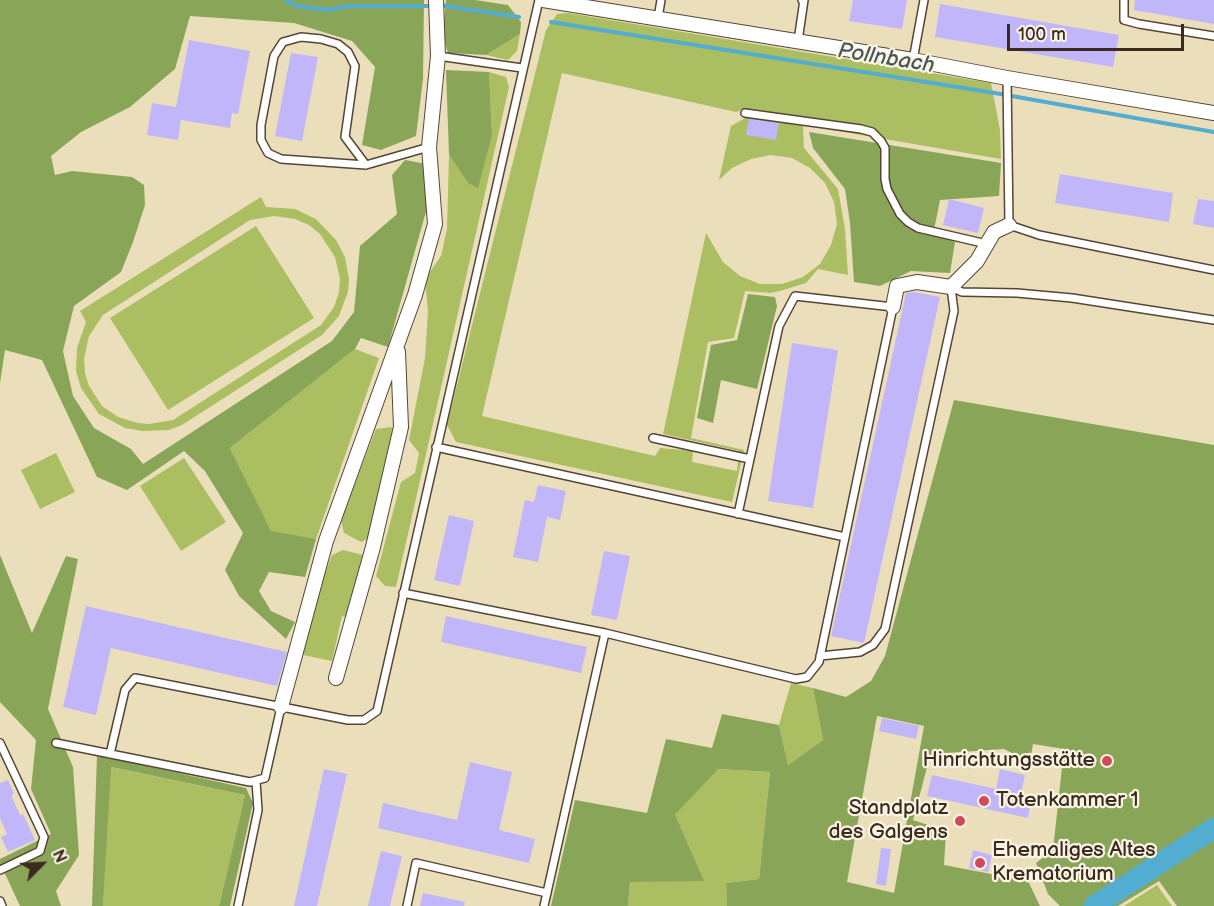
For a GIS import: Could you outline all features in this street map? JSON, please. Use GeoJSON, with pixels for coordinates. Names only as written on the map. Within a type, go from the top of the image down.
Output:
{"type":"FeatureCollection","features":[{"type":"Feature","properties":{"kind":"street"},"geometry":{"type":"LineString","coordinates":[[541,0],[913,60],[1214,113]]}},
{"type":"Feature","properties":{"kind":"street"},"geometry":{"type":"LineString","coordinates":[[281,707],[326,541],[416,296],[435,224],[429,147],[438,56],[436,7]]}},
{"type":"Feature","properties":{"kind":"street"},"geometry":{"type":"LineString","coordinates":[[893,307],[897,286],[917,282],[951,287],[977,261],[994,232],[1009,225]]}},
{"type":"Feature","properties":{"kind":"street"},"geometry":{"type":"LineString","coordinates":[[336,678],[374,547],[401,427],[398,344]]}},
{"type":"Feature","properties":{"kind":"lane"},"geometry":{"type":"LineString","coordinates":[[110,754],[125,690],[135,678],[348,720],[364,720],[376,711],[522,68],[541,0]]}},
{"type":"Feature","properties":{"kind":"lane"},"geometry":{"type":"LineString","coordinates":[[658,18],[661,0]]}},
{"type":"Feature","properties":{"kind":"lane"},"geometry":{"type":"LineString","coordinates":[[798,41],[804,0],[802,0]]}},
{"type":"Feature","properties":{"kind":"lane"},"geometry":{"type":"LineString","coordinates":[[913,60],[924,0]]}},
{"type":"Feature","properties":{"kind":"lane"},"geometry":{"type":"LineString","coordinates":[[1124,0],[1124,20],[1214,36]]}},
{"type":"Feature","properties":{"kind":"lane"},"geometry":{"type":"LineString","coordinates":[[366,165],[345,137],[355,66],[348,52],[338,44],[321,39],[301,37],[283,42],[274,56],[261,125],[261,140],[268,153],[281,159],[366,165],[429,147]]}},
{"type":"Feature","properties":{"kind":"lane"},"geometry":{"type":"LineString","coordinates":[[438,56],[522,68]]}},
{"type":"Feature","properties":{"kind":"lane"},"geometry":{"type":"LineString","coordinates":[[1007,78],[1009,225],[1040,235],[1214,270]]}},
{"type":"Feature","properties":{"kind":"lane"},"geometry":{"type":"LineString","coordinates":[[746,113],[872,132],[885,148],[887,189],[900,214],[908,222],[918,228],[987,244]]}},
{"type":"Feature","properties":{"kind":"lane"},"geometry":{"type":"LineString","coordinates":[[951,287],[962,292],[1017,293],[1072,298],[1214,320]]}},
{"type":"Feature","properties":{"kind":"lane"},"geometry":{"type":"LineString","coordinates":[[820,656],[860,652],[873,645],[885,629],[954,311],[951,287]]}},
{"type":"Feature","properties":{"kind":"lane"},"geometry":{"type":"LineString","coordinates":[[403,593],[605,633],[796,678],[807,677],[819,662],[893,307],[795,296],[779,326],[738,514]]}},
{"type":"Feature","properties":{"kind":"lane"},"geometry":{"type":"LineString","coordinates":[[653,438],[750,459]]}},
{"type":"Feature","properties":{"kind":"lane"},"geometry":{"type":"LineString","coordinates":[[436,447],[844,537]]}},
{"type":"Feature","properties":{"kind":"lane"},"geometry":{"type":"LineString","coordinates":[[544,906],[605,633]]}},
{"type":"Feature","properties":{"kind":"lane"},"geometry":{"type":"LineString","coordinates":[[56,743],[250,782],[265,778],[281,707]]}},
{"type":"Feature","properties":{"kind":"lane"},"geometry":{"type":"LineString","coordinates":[[0,743],[44,837],[40,851],[0,870]]}},
{"type":"Feature","properties":{"kind":"lane"},"geometry":{"type":"LineString","coordinates":[[238,906],[258,810],[255,781]]}},
{"type":"Feature","properties":{"kind":"lane"},"geometry":{"type":"LineString","coordinates":[[407,906],[416,863],[547,893]]}},
{"type":"Feature","properties":{"kind":"lane"},"geometry":{"type":"LineString","coordinates":[[0,901],[2,906]]}},
{"type":"Feature","properties":{"kind":"green space"},"geometry":{"type":"Polygon","coordinates":[[[0,0],[424,0],[423,79],[416,136],[381,150],[362,145],[375,67],[352,41],[294,23],[190,16],[175,69],[130,107],[81,132],[51,156],[55,175],[72,171],[132,177],[144,185],[145,205],[121,272],[74,306],[63,351],[73,396],[94,428],[131,449],[143,464],[332,341],[354,312],[360,246],[397,214],[392,175],[405,160],[427,164],[427,208],[388,347],[361,338],[355,349],[230,448],[271,531],[316,539],[305,577],[269,572],[259,591],[271,611],[295,622],[286,639],[239,596],[225,570],[243,533],[205,471],[184,451],[127,490],[97,477],[42,360],[5,350],[0,383],[0,0]]]}},
{"type":"Feature","properties":{"kind":"green space"},"geometry":{"type":"Polygon","coordinates":[[[446,0],[475,0],[508,5],[521,22],[520,34],[486,55],[448,53],[443,36],[446,0]]]}},
{"type":"Feature","properties":{"kind":"green space"},"geometry":{"type":"Polygon","coordinates":[[[568,13],[991,83],[1000,130],[1001,159],[803,125],[804,148],[838,189],[845,229],[848,275],[818,269],[806,283],[780,291],[770,293],[745,291],[734,338],[708,342],[691,438],[744,450],[732,502],[456,442],[447,425],[546,30],[557,14],[568,13]],[[562,73],[482,416],[655,456],[660,448],[693,451],[692,462],[737,471],[739,451],[663,434],[706,233],[723,262],[740,276],[760,284],[782,284],[803,277],[820,264],[831,245],[837,224],[834,202],[825,183],[810,168],[792,158],[771,155],[751,159],[732,168],[719,180],[731,126],[745,118],[746,108],[736,112],[562,73]]]}},
{"type":"Feature","properties":{"kind":"green space"},"geometry":{"type":"Polygon","coordinates":[[[520,34],[517,51],[508,60],[486,55],[520,34]]]}},
{"type":"Feature","properties":{"kind":"green space"},"geometry":{"type":"Polygon","coordinates":[[[446,70],[489,72],[492,135],[478,188],[468,183],[449,155],[446,70]]]}},
{"type":"Feature","properties":{"kind":"green space"},"geometry":{"type":"Polygon","coordinates":[[[489,72],[506,77],[509,87],[396,587],[385,586],[376,576],[401,482],[415,473],[419,453],[409,440],[425,358],[428,311],[425,279],[441,256],[447,229],[449,155],[468,183],[492,135],[489,72]]]}},
{"type":"Feature","properties":{"kind":"green space"},"geometry":{"type":"Polygon","coordinates":[[[809,132],[1001,163],[999,196],[940,200],[934,230],[955,242],[950,273],[911,271],[880,286],[854,282],[845,189],[813,148],[809,132]]]}},
{"type":"Feature","properties":{"kind":"green space"},"geometry":{"type":"Polygon","coordinates":[[[261,197],[266,207],[295,209],[316,219],[336,240],[345,257],[349,279],[348,292],[339,316],[322,335],[182,425],[169,430],[142,431],[125,428],[99,414],[81,388],[76,371],[77,348],[86,322],[80,311],[261,197]],[[274,216],[250,220],[103,315],[89,336],[84,359],[89,386],[102,406],[118,417],[138,423],[149,424],[173,420],[321,325],[334,307],[339,292],[340,279],[335,257],[320,234],[309,225],[295,219],[274,216]]]}},
{"type":"Feature","properties":{"kind":"green space"},"geometry":{"type":"Polygon","coordinates":[[[256,226],[314,318],[168,410],[110,318],[256,226]]]}},
{"type":"Feature","properties":{"kind":"green space"},"geometry":{"type":"Polygon","coordinates":[[[748,294],[775,297],[777,306],[757,389],[721,380],[713,423],[697,418],[711,345],[737,340],[748,294]]]}},
{"type":"Feature","properties":{"kind":"green space"},"geometry":{"type":"Polygon","coordinates":[[[355,349],[379,358],[316,539],[271,532],[230,448],[355,349]]]}},
{"type":"Feature","properties":{"kind":"green space"},"geometry":{"type":"Polygon","coordinates":[[[954,400],[1214,445],[1214,906],[1177,906],[1159,881],[1118,906],[1060,906],[1048,894],[1036,863],[1053,850],[1064,749],[1033,744],[1030,762],[1004,749],[947,753],[929,760],[913,820],[946,831],[944,865],[1028,881],[1040,906],[727,906],[726,883],[759,879],[770,772],[718,769],[675,815],[704,881],[630,882],[628,906],[551,906],[575,800],[647,813],[666,739],[712,748],[722,714],[779,725],[788,765],[823,740],[813,688],[846,697],[871,681],[885,656],[954,400]],[[877,716],[847,882],[894,893],[924,726],[877,716]]]}},
{"type":"Feature","properties":{"kind":"green space"},"geometry":{"type":"Polygon","coordinates":[[[391,427],[396,434],[372,537],[361,542],[344,533],[341,520],[376,429],[391,427]]]}},
{"type":"Feature","properties":{"kind":"green space"},"geometry":{"type":"Polygon","coordinates":[[[56,453],[75,492],[40,509],[21,470],[56,453]]]}},
{"type":"Feature","properties":{"kind":"green space"},"geometry":{"type":"Polygon","coordinates":[[[184,458],[226,522],[181,551],[140,486],[184,458]]]}},
{"type":"Feature","properties":{"kind":"green space"},"geometry":{"type":"Polygon","coordinates":[[[343,550],[363,555],[365,562],[349,618],[342,616],[332,661],[303,655],[317,595],[332,555],[343,550]]]}},
{"type":"Feature","properties":{"kind":"green space"},"geometry":{"type":"Polygon","coordinates":[[[0,555],[32,633],[66,556],[78,559],[48,709],[73,767],[79,855],[56,891],[61,906],[20,906],[0,863],[0,859],[51,834],[31,789],[36,740],[0,702],[0,555]]]}},
{"type":"Feature","properties":{"kind":"green space"},"geometry":{"type":"Polygon","coordinates":[[[791,683],[813,688],[823,740],[788,765],[779,725],[791,683]]]}},
{"type":"Feature","properties":{"kind":"green space"},"geometry":{"type":"Polygon","coordinates":[[[97,755],[246,788],[253,803],[230,906],[219,906],[245,795],[111,767],[103,906],[92,906],[97,755]]]}},
{"type":"Feature","properties":{"kind":"green space"},"geometry":{"type":"Polygon","coordinates":[[[110,767],[245,795],[219,906],[103,906],[110,767]]]}},
{"type":"Feature","properties":{"kind":"green space"},"geometry":{"type":"Polygon","coordinates":[[[717,769],[770,772],[759,879],[726,883],[727,906],[628,906],[630,882],[675,815],[717,769]]]}},
{"type":"Feature","properties":{"kind":"green space"},"geometry":{"type":"Polygon","coordinates":[[[1157,885],[1172,906],[1124,906],[1157,885]]]}},
{"type":"Feature","properties":{"kind":"building"},"geometry":{"type":"Polygon","coordinates":[[[853,0],[907,0],[902,29],[849,21],[853,0]]]}},
{"type":"Feature","properties":{"kind":"building"},"geometry":{"type":"Polygon","coordinates":[[[1135,0],[1214,0],[1214,24],[1134,10],[1135,0]]]}},
{"type":"Feature","properties":{"kind":"building"},"geometry":{"type":"Polygon","coordinates":[[[940,4],[1119,35],[1113,67],[935,37],[940,4]]]}},
{"type":"Feature","properties":{"kind":"building"},"geometry":{"type":"Polygon","coordinates":[[[189,40],[250,51],[238,114],[232,113],[230,128],[181,120],[178,140],[147,135],[152,103],[176,107],[189,40]]]}},
{"type":"Feature","properties":{"kind":"building"},"geometry":{"type":"Polygon","coordinates":[[[291,53],[318,57],[302,141],[275,136],[291,53]]]}},
{"type":"Feature","properties":{"kind":"building"},"geometry":{"type":"Polygon","coordinates":[[[749,119],[779,123],[776,140],[746,135],[749,119]]]}},
{"type":"Feature","properties":{"kind":"building"},"geometry":{"type":"Polygon","coordinates":[[[1060,174],[1173,193],[1169,222],[1055,203],[1060,174]]]}},
{"type":"Feature","properties":{"kind":"building"},"geometry":{"type":"Polygon","coordinates":[[[949,199],[984,208],[978,233],[943,225],[949,199]]]}},
{"type":"Feature","properties":{"kind":"building"},"geometry":{"type":"Polygon","coordinates":[[[1198,199],[1214,201],[1214,228],[1193,224],[1198,199]]]}},
{"type":"Feature","properties":{"kind":"building"},"geometry":{"type":"Polygon","coordinates":[[[914,292],[940,297],[864,643],[831,636],[906,293],[914,292]]]}},
{"type":"Feature","properties":{"kind":"building"},"geometry":{"type":"Polygon","coordinates":[[[792,343],[838,350],[813,508],[768,501],[792,343]]]}},
{"type":"Feature","properties":{"kind":"building"},"geometry":{"type":"Polygon","coordinates":[[[538,485],[566,491],[560,520],[547,517],[538,562],[513,557],[525,500],[534,502],[538,485]]]}},
{"type":"Feature","properties":{"kind":"building"},"geometry":{"type":"Polygon","coordinates":[[[449,515],[474,521],[460,586],[434,580],[449,515]]]}},
{"type":"Feature","properties":{"kind":"building"},"geometry":{"type":"Polygon","coordinates":[[[604,551],[630,556],[617,620],[591,615],[604,551]]]}},
{"type":"Feature","properties":{"kind":"building"},"geometry":{"type":"Polygon","coordinates":[[[86,606],[287,652],[277,686],[111,648],[96,715],[63,707],[86,606]]]}},
{"type":"Feature","properties":{"kind":"building"},"geometry":{"type":"Polygon","coordinates":[[[446,616],[587,647],[581,673],[441,642],[446,616]]]}},
{"type":"Feature","properties":{"kind":"building"},"geometry":{"type":"Polygon","coordinates":[[[882,718],[919,726],[916,739],[879,731],[882,718]]]}},
{"type":"Feature","properties":{"kind":"building"},"geometry":{"type":"Polygon","coordinates":[[[470,762],[512,772],[499,830],[535,839],[529,863],[378,828],[383,803],[457,820],[470,762]]]}},
{"type":"Feature","properties":{"kind":"building"},"geometry":{"type":"Polygon","coordinates":[[[324,769],[347,774],[317,906],[294,906],[324,769]]]}},
{"type":"Feature","properties":{"kind":"building"},"geometry":{"type":"Polygon","coordinates":[[[1000,769],[1025,775],[1021,794],[1032,796],[1028,818],[927,796],[932,775],[996,789],[1000,769]]]}},
{"type":"Feature","properties":{"kind":"building"},"geometry":{"type":"Polygon","coordinates":[[[8,780],[14,794],[11,795],[20,815],[23,814],[35,840],[8,852],[1,837],[7,834],[0,818],[0,783],[8,780]]]}},
{"type":"Feature","properties":{"kind":"building"},"geometry":{"type":"Polygon","coordinates":[[[881,848],[891,849],[886,886],[876,884],[881,848]]]}},
{"type":"Feature","properties":{"kind":"building","name":"Ehemaliges Altes Krematorium"},"geometry":{"type":"Polygon","coordinates":[[[973,850],[992,855],[988,872],[969,868],[973,850]]]}},
{"type":"Feature","properties":{"kind":"building"},"geometry":{"type":"Polygon","coordinates":[[[381,851],[402,856],[390,906],[368,906],[381,851]]]}},
{"type":"Feature","properties":{"kind":"building"},"geometry":{"type":"Polygon","coordinates":[[[423,893],[465,902],[464,906],[420,906],[423,893]]]}},
{"type":"Feature","properties":{"kind":"waterway","name":"Pollnbach"},"geometry":{"type":"LineString","coordinates":[[286,0],[296,6],[326,10],[350,6],[446,6],[519,17]]}},
{"type":"Feature","properties":{"kind":"waterway","name":"Pollnbach"},"geometry":{"type":"LineString","coordinates":[[551,22],[995,93],[1214,132]]}},
{"type":"Feature","properties":{"kind":"waterway"},"geometry":{"type":"LineString","coordinates":[[1094,906],[1214,828]]}},
{"type":"Feature","properties":{"kind":"place","name":"Hinrichtungsstätte"},"geometry":{"type":"Point","coordinates":[1107,761]}},
{"type":"Feature","properties":{"kind":"place","name":"Totenkammer 1"},"geometry":{"type":"Point","coordinates":[984,801]}},
{"type":"Feature","properties":{"kind":"place","name":"Standplatz des Galgens"},"geometry":{"type":"Point","coordinates":[960,821]}},
{"type":"Feature","properties":{"kind":"place","name":"Ehemaliges Altes Krematorium"},"geometry":{"type":"Point","coordinates":[980,863]}}]}
